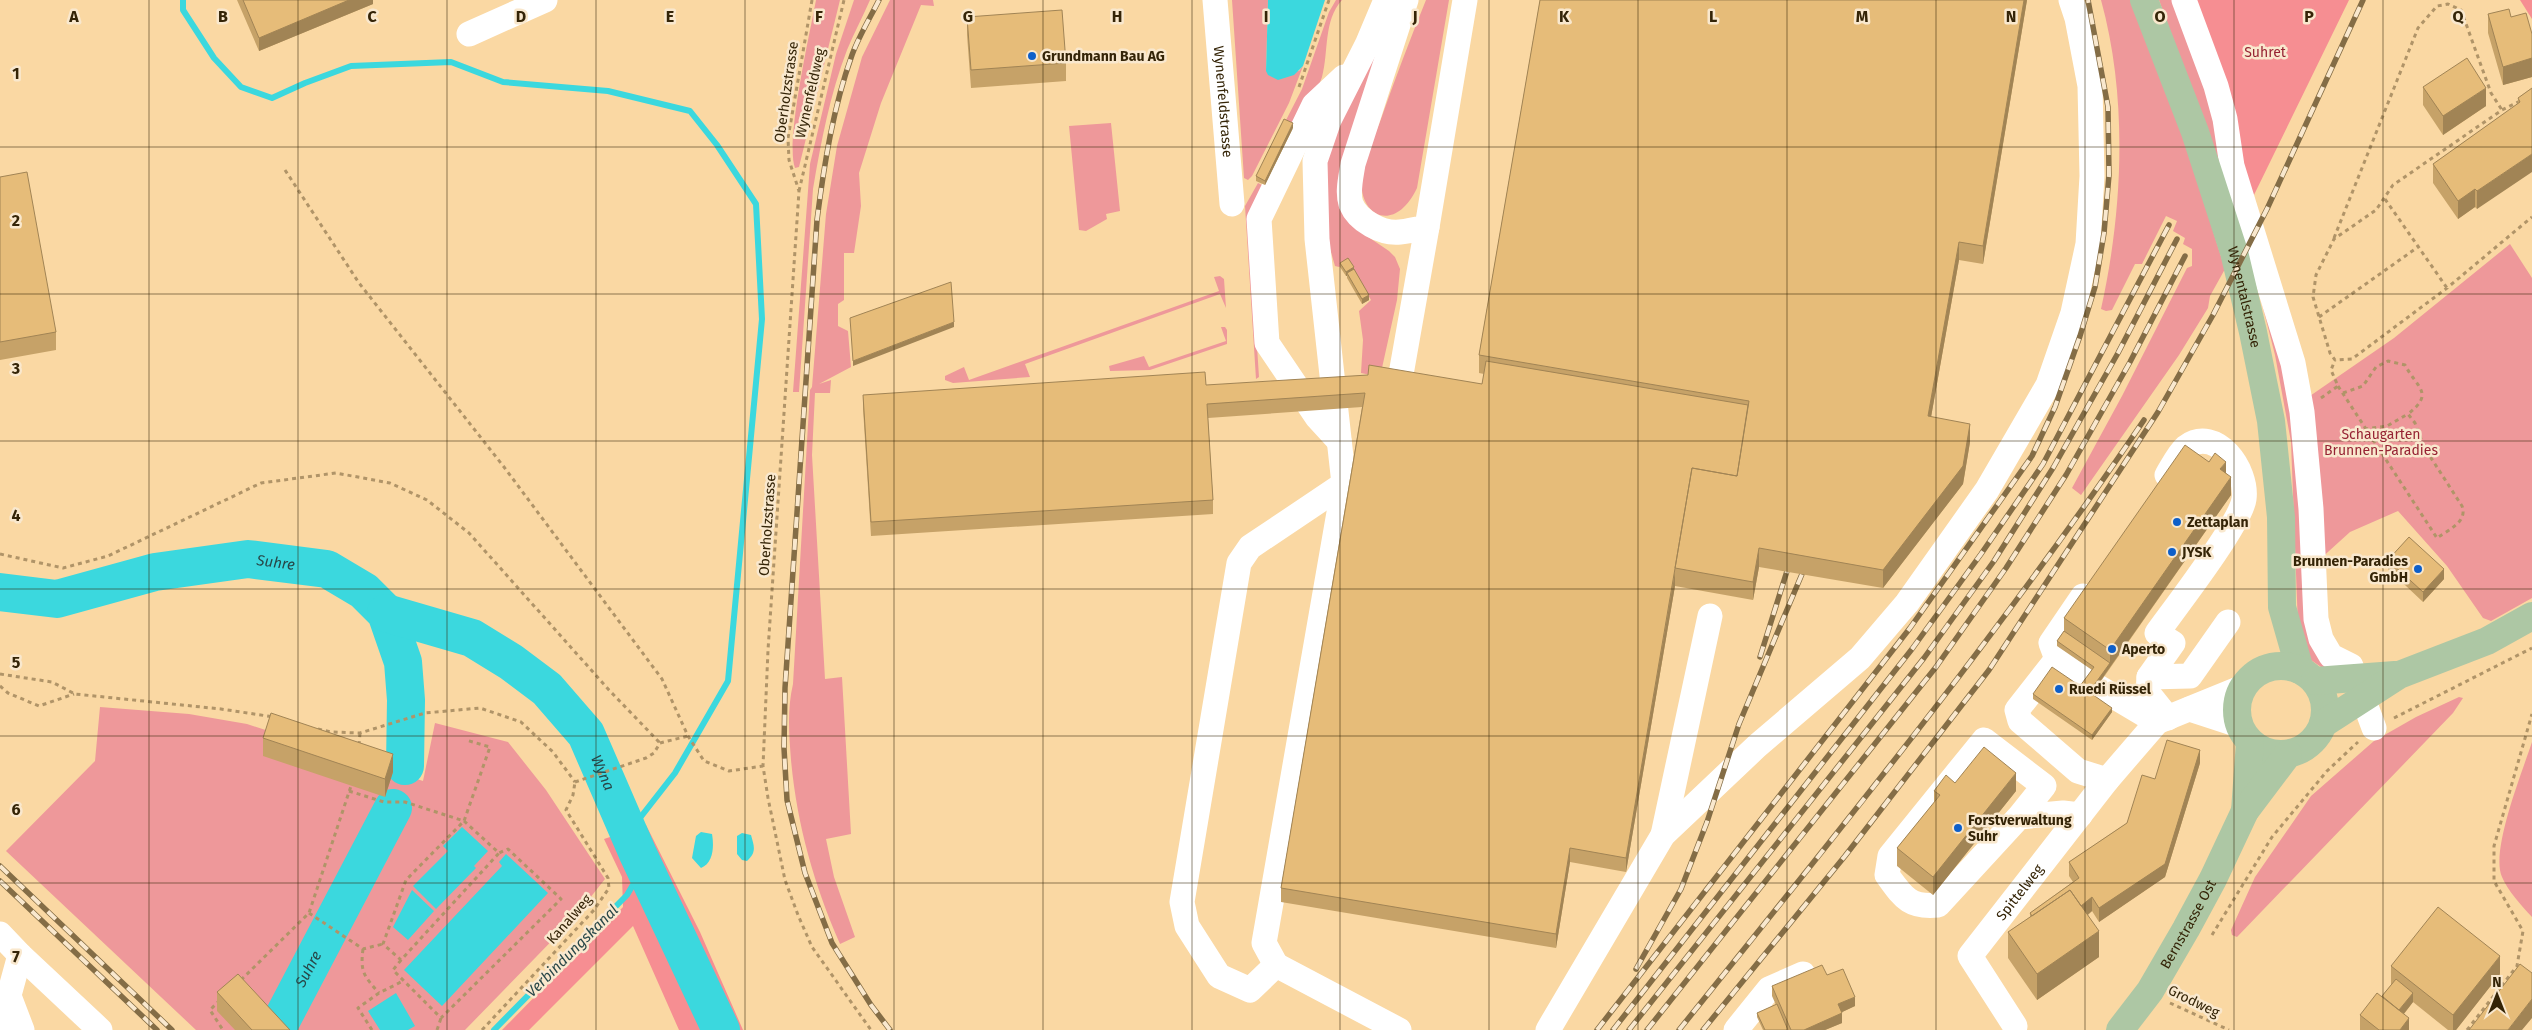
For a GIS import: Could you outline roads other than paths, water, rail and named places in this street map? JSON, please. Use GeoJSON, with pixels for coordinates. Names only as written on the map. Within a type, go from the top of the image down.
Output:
{"type":"FeatureCollection","features":[{"type":"Feature","properties":{"kind":"main road","name":"Wynentalstrasse"},"geometry":{"type":"LineString","coordinates":[[2144,0],[2195,132],[2234,252],[2253,332],[2272,431],[2281,517],[2282,607],[2307,676]]}},
{"type":"Feature","properties":{"kind":"main road","name":"Wynentalstrasse"},"geometry":{"type":"LineString","coordinates":[[2252,678],[2282,607]]}},
{"type":"Feature","properties":{"kind":"main road"},"geometry":{"type":"LineString","coordinates":[[2360,688],[2307,676],[2281,666],[2252,678],[2238,699],[2236,712],[2244,734],[2267,752],[2288,754],[2310,744],[2323,724],[2360,688],[2488,641],[2532,616]]}},
{"type":"Feature","properties":{"kind":"main road"},"geometry":{"type":"LineString","coordinates":[[2307,676],[2324,702],[2323,724]]}},
{"type":"Feature","properties":{"kind":"main road","name":"Bernstrasse Ost"},"geometry":{"type":"LineString","coordinates":[[2244,734],[2245,811]]}},
{"type":"Feature","properties":{"kind":"main road","name":"Bernstrasse Ost"},"geometry":{"type":"LineString","coordinates":[[2120,1030],[2165,996],[2213,880],[2245,811],[2288,754]]}},
{"type":"Feature","properties":{"kind":"lane"},"geometry":{"type":"LineString","coordinates":[[469,34],[546,0]]}},
{"type":"Feature","properties":{"kind":"lane","name":"Wynenfeldstrasse"},"geometry":{"type":"LineString","coordinates":[[1215,0],[1232,204]]}},
{"type":"Feature","properties":{"kind":"lane"},"geometry":{"type":"LineString","coordinates":[[1400,380],[1465,0]]}},
{"type":"Feature","properties":{"kind":"lane"},"geometry":{"type":"LineString","coordinates":[[1548,1030],[1663,835],[1757,746],[1860,658],[1906,602],[1987,490],[2016,444],[2048,385],[2073,313],[2088,244],[2092,176],[2090,86],[2077,18],[2071,0]]}},
{"type":"Feature","properties":{"kind":"lane"},"geometry":{"type":"LineString","coordinates":[[2184,0],[2216,86],[2225,119],[2232,166],[2280,315],[2302,412],[2311,509],[2316,619],[2320,640],[2330,656],[2350,666],[2374,728]]}},
{"type":"Feature","properties":{"kind":"lane"},"geometry":{"type":"LineString","coordinates":[[1393,8],[1353,164],[1350,184],[1352,204],[1365,222],[1381,230],[1398,232],[1427,227]]}},
{"type":"Feature","properties":{"kind":"lane"},"geometry":{"type":"LineString","coordinates":[[1393,8],[1358,63],[1329,120],[1315,161],[1317,239],[1344,484],[1264,943],[1276,965],[1399,1030]]}},
{"type":"Feature","properties":{"kind":"lane"},"geometry":{"type":"LineString","coordinates":[[1339,441],[1317,417],[1267,343],[1258,219],[1314,105],[1358,63]]}},
{"type":"Feature","properties":{"kind":"lane"},"geometry":{"type":"LineString","coordinates":[[2151,497],[2186,447],[2200,442],[2217,446],[2229,454],[2240,471],[2244,499],[2232,524],[2157,633],[2173,643],[2150,678],[2148,693],[2172,716]]}},
{"type":"Feature","properties":{"kind":"lane"},"geometry":{"type":"LineString","coordinates":[[1276,965],[1250,990],[1219,976],[1187,926],[1182,902],[1240,563],[1250,547],[1344,484]]}},
{"type":"Feature","properties":{"kind":"lane"},"geometry":{"type":"LineString","coordinates":[[2095,579],[2051,643],[2057,659],[2088,681],[2172,716],[2244,734]]}},
{"type":"Feature","properties":{"kind":"lane"},"geometry":{"type":"LineString","coordinates":[[1663,835],[1710,616]]}},
{"type":"Feature","properties":{"kind":"lane"},"geometry":{"type":"LineString","coordinates":[[2150,678],[2190,676],[2228,622]]}},
{"type":"Feature","properties":{"kind":"lane"},"geometry":{"type":"LineString","coordinates":[[2057,659],[2017,710],[2020,721],[2078,771],[2107,780]]}},
{"type":"Feature","properties":{"kind":"lane","name":"Spittelweg"},"geometry":{"type":"LineString","coordinates":[[2015,1026],[1970,956],[2107,780],[2172,716],[2252,678]]}},
{"type":"Feature","properties":{"kind":"lane"},"geometry":{"type":"LineString","coordinates":[[2020,817],[2044,786],[1984,740],[1890,856],[1887,875],[1904,897],[1920,907],[1938,906],[2020,817],[2063,813],[2080,815]]}},
{"type":"Feature","properties":{"kind":"lane"},"geometry":{"type":"LineString","coordinates":[[0,1028],[9,996],[11,946]]}},
{"type":"Feature","properties":{"kind":"lane"},"geometry":{"type":"LineString","coordinates":[[11,946],[100,1030]]}},
{"type":"Feature","properties":{"kind":"lane"},"geometry":{"type":"LineString","coordinates":[[1736,1030],[1769,989],[1817,968]]}},
{"type":"Feature","properties":{"kind":"lane"},"geometry":{"type":"LineString","coordinates":[[9,996],[22,1030]]}},
{"type":"Feature","properties":{"kind":"water"},"geometry":{"type":"Polygon","coordinates":[[[1268,0],[1325,0],[1303,66],[1294,75],[1278,80],[1268,75],[1266,71],[1268,0]]]}},
{"type":"Feature","properties":{"kind":"water"},"geometry":{"type":"Polygon","coordinates":[[[462,827],[488,851],[474,866],[476,868],[436,909],[413,886],[448,851],[443,846],[462,827]]]}},
{"type":"Feature","properties":{"kind":"water"},"geometry":{"type":"Polygon","coordinates":[[[701,832],[712,834],[713,843],[711,858],[701,868],[692,858],[696,836],[701,832]]]}},
{"type":"Feature","properties":{"kind":"water"},"geometry":{"type":"Polygon","coordinates":[[[742,833],[751,835],[754,846],[752,855],[747,861],[742,860],[737,854],[737,836],[742,833]]]}},
{"type":"Feature","properties":{"kind":"water"},"geometry":{"type":"Polygon","coordinates":[[[506,854],[548,893],[442,1006],[404,970],[502,866],[499,862],[506,854]]]}},
{"type":"Feature","properties":{"kind":"water"},"geometry":{"type":"Polygon","coordinates":[[[412,890],[434,911],[408,940],[393,927],[412,890]]]}},
{"type":"Feature","properties":{"kind":"water"},"geometry":{"type":"Polygon","coordinates":[[[396,993],[415,1026],[408,1030],[380,1030],[368,1011],[396,993]]]}},
{"type":"Feature","properties":{"kind":"waterway"},"geometry":{"type":"LineString","coordinates":[[183,0],[183,10],[214,58],[241,87],[272,98],[305,83],[351,66],[451,62],[503,82],[608,91],[690,111],[717,145],[756,204],[762,319],[728,681],[675,773],[629,832]]}},
{"type":"Feature","properties":{"kind":"waterway","name":"Suhre"},"geometry":{"type":"LineString","coordinates":[[0,592],[57,599],[155,572],[248,559],[327,569],[364,591],[386,613],[403,662],[406,700],[405,766]]}},
{"type":"Feature","properties":{"kind":"waterway","name":"Wyna"},"geometry":{"type":"LineString","coordinates":[[386,613],[472,638],[511,662],[547,689],[586,734],[638,854],[721,1030]]}},
{"type":"Feature","properties":{"kind":"waterway","name":"Suhre"},"geometry":{"type":"LineString","coordinates":[[280,1023],[393,808]]}},
{"type":"Feature","properties":{"kind":"waterway","name":"Verbindungskanal"},"geometry":{"type":"LineString","coordinates":[[494,1030],[627,895],[644,866]]}},
{"type":"Feature","properties":{"kind":"railway"},"geometry":{"type":"LineString","coordinates":[[879,0],[861,34],[845,75],[834,116],[817,220],[785,688],[784,748],[787,800],[805,873],[832,943],[871,1005],[890,1030]]}},
{"type":"Feature","properties":{"kind":"railway"},"geometry":{"type":"LineString","coordinates":[[1597,1030],[1910,628],[2032,456],[2055,407],[2080,336],[2095,287],[2104,233],[2109,175],[2108,107],[2088,0]]}},
{"type":"Feature","properties":{"kind":"railway"},"geometry":{"type":"LineString","coordinates":[[1703,1030],[1845,856],[1989,670],[2158,412],[2213,315],[2267,209],[2363,0]]}},
{"type":"Feature","properties":{"kind":"railway"},"geometry":{"type":"LineString","coordinates":[[1613,1030],[1912,649],[1981,554],[2043,464],[2169,225]]}},
{"type":"Feature","properties":{"kind":"railway"},"geometry":{"type":"LineString","coordinates":[[1629,1030],[1924,658],[1994,561],[2053,468],[2118,353],[2177,239]]}},
{"type":"Feature","properties":{"kind":"railway"},"geometry":{"type":"LineString","coordinates":[[1647,1030],[1936,667],[2006,568],[2066,475],[2130,362],[2185,256]]}},
{"type":"Feature","properties":{"kind":"railway"},"geometry":{"type":"LineString","coordinates":[[1679,1030],[1859,805],[1976,654],[2034,577],[2144,420]]}},
{"type":"Feature","properties":{"kind":"railway"},"geometry":{"type":"LineString","coordinates":[[1760,657],[1787,571]]}},
{"type":"Feature","properties":{"kind":"railway"},"geometry":{"type":"LineString","coordinates":[[1636,969],[1681,889],[1707,822],[1739,724],[1802,574]]}},
{"type":"Feature","properties":{"kind":"railway"},"geometry":{"type":"LineString","coordinates":[[0,866],[172,1030]]}},
{"type":"Feature","properties":{"kind":"railway"},"geometry":{"type":"LineString","coordinates":[[0,881],[157,1030]]}},
{"type":"Feature","properties":{"kind":"place","name":"Grundmann Bau AG"},"geometry":{"type":"Point","coordinates":[1032,56]}},
{"type":"Feature","properties":{"kind":"place","name":"Zettaplan"},"geometry":{"type":"Point","coordinates":[2177,522]}},
{"type":"Feature","properties":{"kind":"place","name":"JYSK"},"geometry":{"type":"Point","coordinates":[2172,552]}},
{"type":"Feature","properties":{"kind":"place","name":"Brunnen-Paradies GmbH"},"geometry":{"type":"Point","coordinates":[2418,569]}},
{"type":"Feature","properties":{"kind":"place","name":"Aperto"},"geometry":{"type":"Point","coordinates":[2112,649]}},
{"type":"Feature","properties":{"kind":"place","name":"Ruedi Rüssel"},"geometry":{"type":"Point","coordinates":[2059,689]}},
{"type":"Feature","properties":{"kind":"place","name":"Forstverwaltung Suhr"},"geometry":{"type":"Point","coordinates":[1958,828]}},
{"type":"Feature","properties":{"kind":"park label","name":"Suhret"},"geometry":{"type":"Point","coordinates":[2265,52]}},
{"type":"Feature","properties":{"kind":"park label","name":"Schaugarten Brunnen-Paradies"},"geometry":{"type":"Point","coordinates":[2381,442]}}]}
